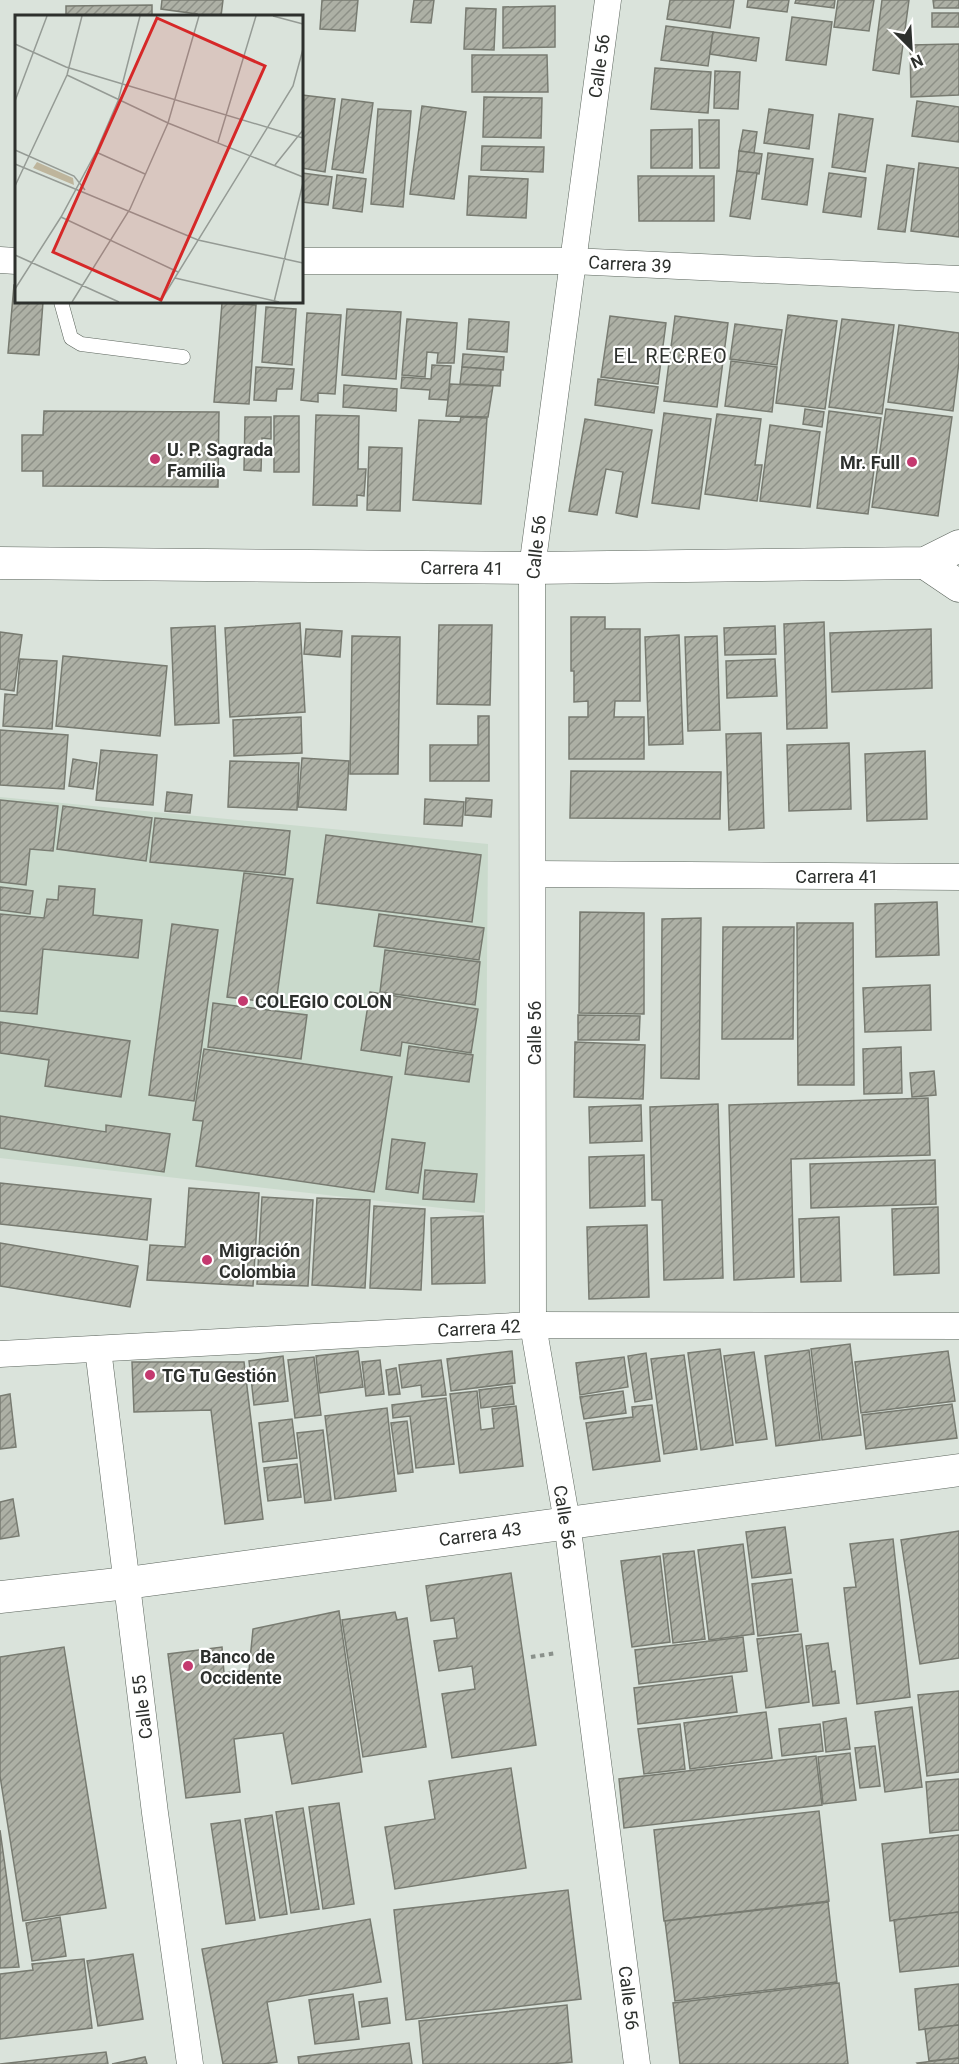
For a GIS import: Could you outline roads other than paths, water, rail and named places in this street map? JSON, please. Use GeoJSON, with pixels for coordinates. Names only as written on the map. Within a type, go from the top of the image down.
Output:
{"type":"FeatureCollection","features":[{"type":"Feature","properties":{"kind":"street","name":"Calle 56"},"geometry":{"type":"LineString","coordinates":[[608,0],[532,568],[533,1325],[567,1522],[637,2064]]}},
{"type":"Feature","properties":{"kind":"street"},"geometry":{"type":"LineString","coordinates":[[0,260],[15,261]]}},
{"type":"Feature","properties":{"kind":"street","name":"Carrera 39"},"geometry":{"type":"LineString","coordinates":[[303,261],[572,261],[959,279]]}},
{"type":"Feature","properties":{"kind":"street","name":"Carrera 41"},"geometry":{"type":"LineString","coordinates":[[0,563],[532,568],[924,563],[959,546]]}},
{"type":"Feature","properties":{"kind":"street"},"geometry":{"type":"LineString","coordinates":[[924,563],[959,586]]}},
{"type":"Feature","properties":{"kind":"street","name":"Carrera 41"},"geometry":{"type":"LineString","coordinates":[[534,874],[959,877]]}},
{"type":"Feature","properties":{"kind":"street","name":"Carrera 42"},"geometry":{"type":"LineString","coordinates":[[0,1354],[533,1325],[959,1326]]}},
{"type":"Feature","properties":{"kind":"street","name":"Calle 55"},"geometry":{"type":"LineString","coordinates":[[99,1349],[155,1813],[190,2064]]}},
{"type":"Feature","properties":{"kind":"street","name":"Carrera 43"},"geometry":{"type":"LineString","coordinates":[[0,1597],[127,1583],[959,1470]]}},
{"type":"Feature","properties":{"kind":"lane"},"geometry":{"type":"LineString","coordinates":[[61,303],[71,338],[81,344],[183,357]]}},
{"type":"Feature","properties":{"kind":"place","name":"U. P. Sagrada Familia"},"geometry":{"type":"Point","coordinates":[155,459]}},
{"type":"Feature","properties":{"kind":"place","name":"Mr. Full"},"geometry":{"type":"Point","coordinates":[912,462]}},
{"type":"Feature","properties":{"kind":"place","name":"COLEGIO COLON"},"geometry":{"type":"Point","coordinates":[243,1001]}},
{"type":"Feature","properties":{"kind":"place","name":"Migración Colombia"},"geometry":{"type":"Point","coordinates":[207,1260]}},
{"type":"Feature","properties":{"kind":"place","name":"TG Tu Gestión"},"geometry":{"type":"Point","coordinates":[150,1375]}},
{"type":"Feature","properties":{"kind":"place","name":"Banco de Occidente"},"geometry":{"type":"Point","coordinates":[188,1666]}},
{"type":"Feature","properties":{"kind":"district","name":"EL RECREO"},"geometry":{"type":"Point","coordinates":[671,356]}}]}
